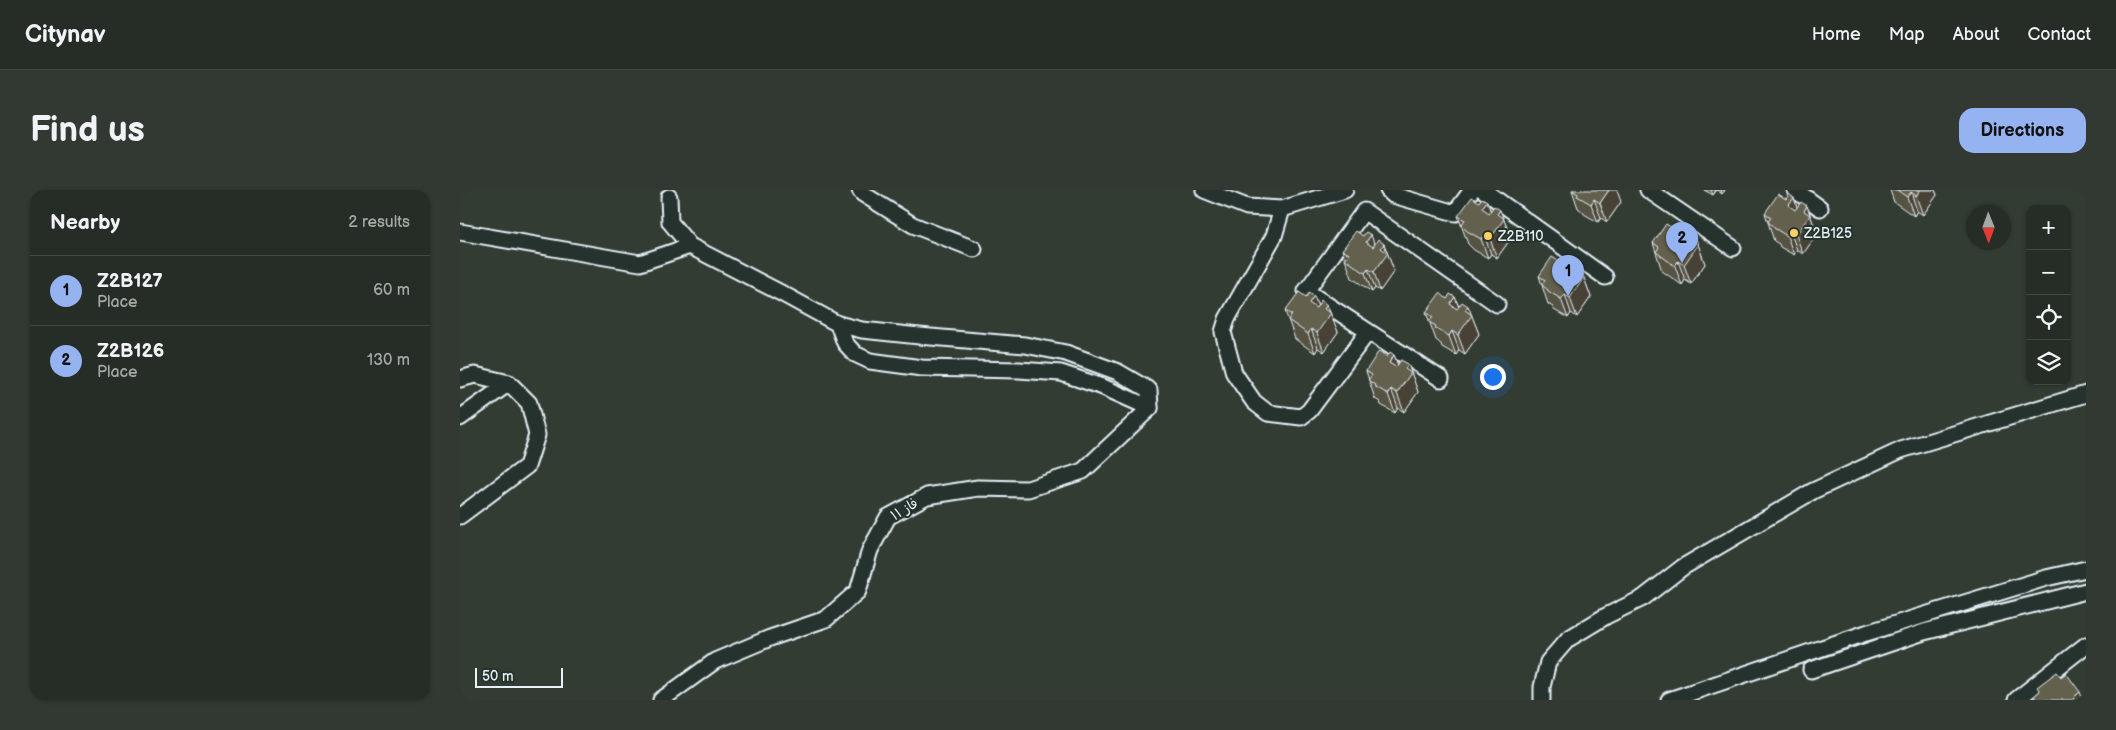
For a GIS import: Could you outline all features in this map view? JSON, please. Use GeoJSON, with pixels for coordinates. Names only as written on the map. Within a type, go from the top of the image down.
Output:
{"type":"FeatureCollection","features":[{"type":"Feature","properties":{"kind":"street"},"geometry":{"type":"LineString","coordinates":[[860,190],[862,194],[913,225],[974,249]]}},
{"type":"Feature","properties":{"kind":"street"},"geometry":{"type":"LineString","coordinates":[[1204,190],[1247,207],[1282,209],[1345,190]]}},
{"type":"Feature","properties":{"kind":"street"},"geometry":{"type":"LineString","coordinates":[[1388,190],[1393,195],[1455,213],[1472,190]]}},
{"type":"Feature","properties":{"kind":"street"},"geometry":{"type":"LineString","coordinates":[[1483,190],[1605,277]]}},
{"type":"Feature","properties":{"kind":"street"},"geometry":{"type":"LineString","coordinates":[[1648,190],[1733,248]]}},
{"type":"Feature","properties":{"kind":"street"},"geometry":{"type":"LineString","coordinates":[[1795,190],[1820,208]]}},
{"type":"Feature","properties":{"kind":"street"},"geometry":{"type":"LineString","coordinates":[[669,197],[670,222],[690,246],[838,324],[862,330],[1025,345],[1066,353],[1118,372],[1149,390],[1150,408],[1103,387],[1060,373],[1019,370],[922,368],[870,361],[855,354],[845,343],[838,324]]}},
{"type":"Feature","properties":{"kind":"street"},"geometry":{"type":"LineString","coordinates":[[1282,209],[1274,236],[1227,319],[1223,332],[1234,373],[1254,402],[1268,413],[1301,417],[1309,411],[1368,332]]}},
{"type":"Feature","properties":{"kind":"street"},"geometry":{"type":"LineString","coordinates":[[1441,379],[1306,291],[1364,211],[1497,304]]}},
{"type":"Feature","properties":{"kind":"street"},"geometry":{"type":"LineString","coordinates":[[460,232],[640,263],[690,246]]}},
{"type":"Feature","properties":{"kind":"street"},"geometry":{"type":"LineString","coordinates":[[460,380],[475,375],[509,383],[529,403],[537,435],[528,466],[460,516]]}},
{"type":"Feature","properties":{"kind":"street"},"geometry":{"type":"LineString","coordinates":[[460,418],[509,383]]}},
{"type":"Feature","properties":{"kind":"street"},"geometry":{"type":"LineString","coordinates":[[1542,700],[1542,687],[1548,662],[1568,639],[1606,616],[1643,598],[1683,567],[1813,490],[1901,450],[2086,394]]}},
{"type":"Feature","properties":{"kind":"street","name":"فاز ۱۱"},"geometry":{"type":"LineString","coordinates":[[661,700],[715,661],[770,638],[826,619],[858,591],[870,550],[888,517],[927,496],[978,488],[1028,489],[1083,471],[1150,408]]}},
{"type":"Feature","properties":{"kind":"street"},"geometry":{"type":"LineString","coordinates":[[1668,700],[1961,604],[2046,578],[2086,569]]}},
{"type":"Feature","properties":{"kind":"street"},"geometry":{"type":"LineString","coordinates":[[1811,670],[1924,632],[2086,590]]}},
{"type":"Feature","properties":{"kind":"street"},"geometry":{"type":"LineString","coordinates":[[2016,700],[2086,645]]}},
{"type":"Feature","properties":{"kind":"building"},"geometry":{"type":"Polygon","coordinates":[[[1572,190],[1609,190],[1600,203],[1594,199],[1591,204],[1577,196],[1578,194],[1572,190]]]}},
{"type":"Feature","properties":{"kind":"building"},"geometry":{"type":"Polygon","coordinates":[[[1897,190],[1920,190],[1916,196],[1911,192],[1907,197],[1897,190]]]}},
{"type":"Feature","properties":{"kind":"building"},"geometry":{"type":"Polygon","coordinates":[[[1778,194],[1786,199],[1789,194],[1794,198],[1788,205],[1795,210],[1801,202],[1807,206],[1804,211],[1810,215],[1796,235],[1790,231],[1787,236],[1768,222],[1771,217],[1765,213],[1778,194]]]}},
{"type":"Feature","properties":{"kind":"building"},"geometry":{"type":"Polygon","coordinates":[[[1472,197],[1479,202],[1482,198],[1487,201],[1482,208],[1489,213],[1494,206],[1500,210],[1497,214],[1504,219],[1490,239],[1484,235],[1481,239],[1461,225],[1465,220],[1458,216],[1472,197]]]}},
{"type":"Feature","properties":{"kind":"building"},"geometry":{"type":"Polygon","coordinates":[[[1666,224],[1674,229],[1677,224],[1681,228],[1676,235],[1683,240],[1689,232],[1695,236],[1692,241],[1698,245],[1684,265],[1678,261],[1675,266],[1656,252],[1659,247],[1653,243],[1666,224]]]}},
{"type":"Feature","properties":{"kind":"building"},"geometry":{"type":"Polygon","coordinates":[[[1356,231],[1363,236],[1366,232],[1371,235],[1366,242],[1373,247],[1378,239],[1384,244],[1381,248],[1388,253],[1374,272],[1368,269],[1365,273],[1345,259],[1349,254],[1342,250],[1356,231]]]}},
{"type":"Feature","properties":{"kind":"building"},"geometry":{"type":"Polygon","coordinates":[[[1552,257],[1560,262],[1563,257],[1568,261],[1562,268],[1569,273],[1575,265],[1581,270],[1578,274],[1584,278],[1570,298],[1565,295],[1561,299],[1542,285],[1545,280],[1539,276],[1552,257]]]}},
{"type":"Feature","properties":{"kind":"building"},"geometry":{"type":"Polygon","coordinates":[[[1299,292],[1306,297],[1309,293],[1314,296],[1309,303],[1316,308],[1321,300],[1327,305],[1324,309],[1331,313],[1317,333],[1311,329],[1308,334],[1288,320],[1292,315],[1285,311],[1299,292]]]}},
{"type":"Feature","properties":{"kind":"building"},"geometry":{"type":"Polygon","coordinates":[[[1440,293],[1447,299],[1450,294],[1455,297],[1450,304],[1457,309],[1462,302],[1468,306],[1465,310],[1472,315],[1458,335],[1452,331],[1449,336],[1429,322],[1433,317],[1426,312],[1440,293]]]}},
{"type":"Feature","properties":{"kind":"building"},"geometry":{"type":"Polygon","coordinates":[[[1379,351],[1387,357],[1390,352],[1394,355],[1389,363],[1396,367],[1401,360],[1408,364],[1405,369],[1411,373],[1397,393],[1391,389],[1388,394],[1368,380],[1372,375],[1366,371],[1379,351]]]}},
{"type":"Feature","properties":{"kind":"building"},"geometry":{"type":"Polygon","coordinates":[[[2057,672],[2061,677],[2066,673],[2080,692],[2073,698],[2075,700],[2037,700],[2034,696],[2040,691],[2037,687],[2057,672]]]}},
{"type":"Feature","properties":{"kind":"place","name":"Z2B125"},"geometry":{"type":"Point","coordinates":[1794,233]}},
{"type":"Feature","properties":{"kind":"place","name":"Z2B110"},"geometry":{"type":"Point","coordinates":[1488,236]}},
{"type":"Feature","properties":{"kind":"place","name":"Z2B126"},"geometry":{"type":"Point","coordinates":[1682,263]}},
{"type":"Feature","properties":{"kind":"place","name":"Z2B127"},"geometry":{"type":"Point","coordinates":[1568,296]}}]}
